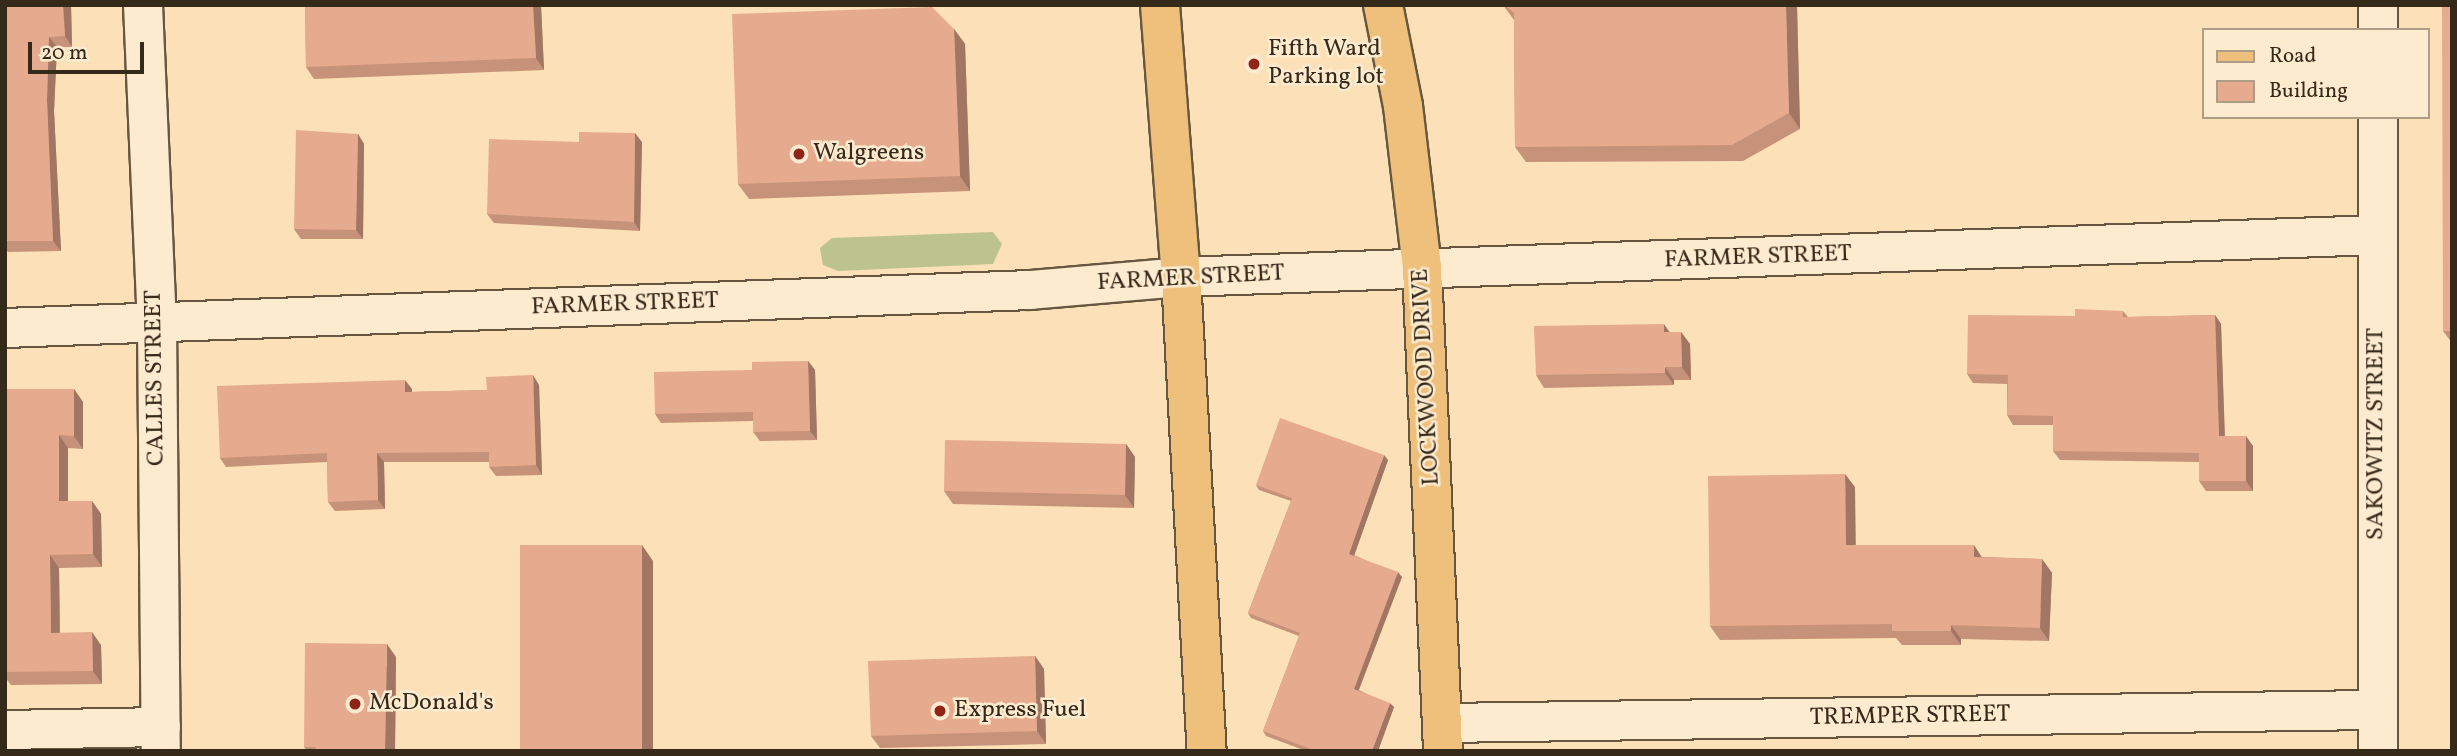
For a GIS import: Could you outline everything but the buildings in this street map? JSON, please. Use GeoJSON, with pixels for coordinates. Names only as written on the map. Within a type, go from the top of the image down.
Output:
{"type":"FeatureCollection","features":[{"type":"Feature","properties":{"kind":"main road"},"geometry":{"type":"LineString","coordinates":[[1160,5],[1181,277],[1207,751]]}},
{"type":"Feature","properties":{"kind":"main road","name":"LOCKWOOD DRIVE"},"geometry":{"type":"LineString","coordinates":[[1383,5],[1404,106],[1422,268],[1442,737]]}},
{"type":"Feature","properties":{"kind":"street","name":"CALLES STREET"},"geometry":{"type":"LineString","coordinates":[[144,5],[157,322],[161,739]]}},
{"type":"Feature","properties":{"kind":"street"},"geometry":{"type":"LineString","coordinates":[[2378,5],[2378,28]]}},
{"type":"Feature","properties":{"kind":"street","name":"SAKOWITZ STREET"},"geometry":{"type":"LineString","coordinates":[[2378,119],[2378,751]]}},
{"type":"Feature","properties":{"kind":"street","name":"FARMER STREET"},"geometry":{"type":"LineString","coordinates":[[5,328],[1030,290],[1181,277],[2377,235]]}},
{"type":"Feature","properties":{"kind":"street","name":"TREMPER STREET"},"geometry":{"type":"LineString","coordinates":[[1442,737],[2378,710]]}},
{"type":"Feature","properties":{"kind":"street"},"geometry":{"type":"LineString","coordinates":[[5,730],[161,739]]}},
{"type":"Feature","properties":{"kind":"green space"},"geometry":{"type":"Polygon","coordinates":[[[993,232],[1002,244],[993,264],[838,271],[823,265],[820,248],[832,238],[993,232]]]}},
{"type":"Feature","properties":{"kind":"place","name":"Fifth Ward Parking lot"},"geometry":{"type":"Point","coordinates":[1254,64]}},
{"type":"Feature","properties":{"kind":"place","name":"Walgreens"},"geometry":{"type":"Point","coordinates":[799,154]}},
{"type":"Feature","properties":{"kind":"place","name":"McDonald's"},"geometry":{"type":"Point","coordinates":[355,704]}},
{"type":"Feature","properties":{"kind":"place","name":"Express Fuel"},"geometry":{"type":"Point","coordinates":[940,711]}}]}
